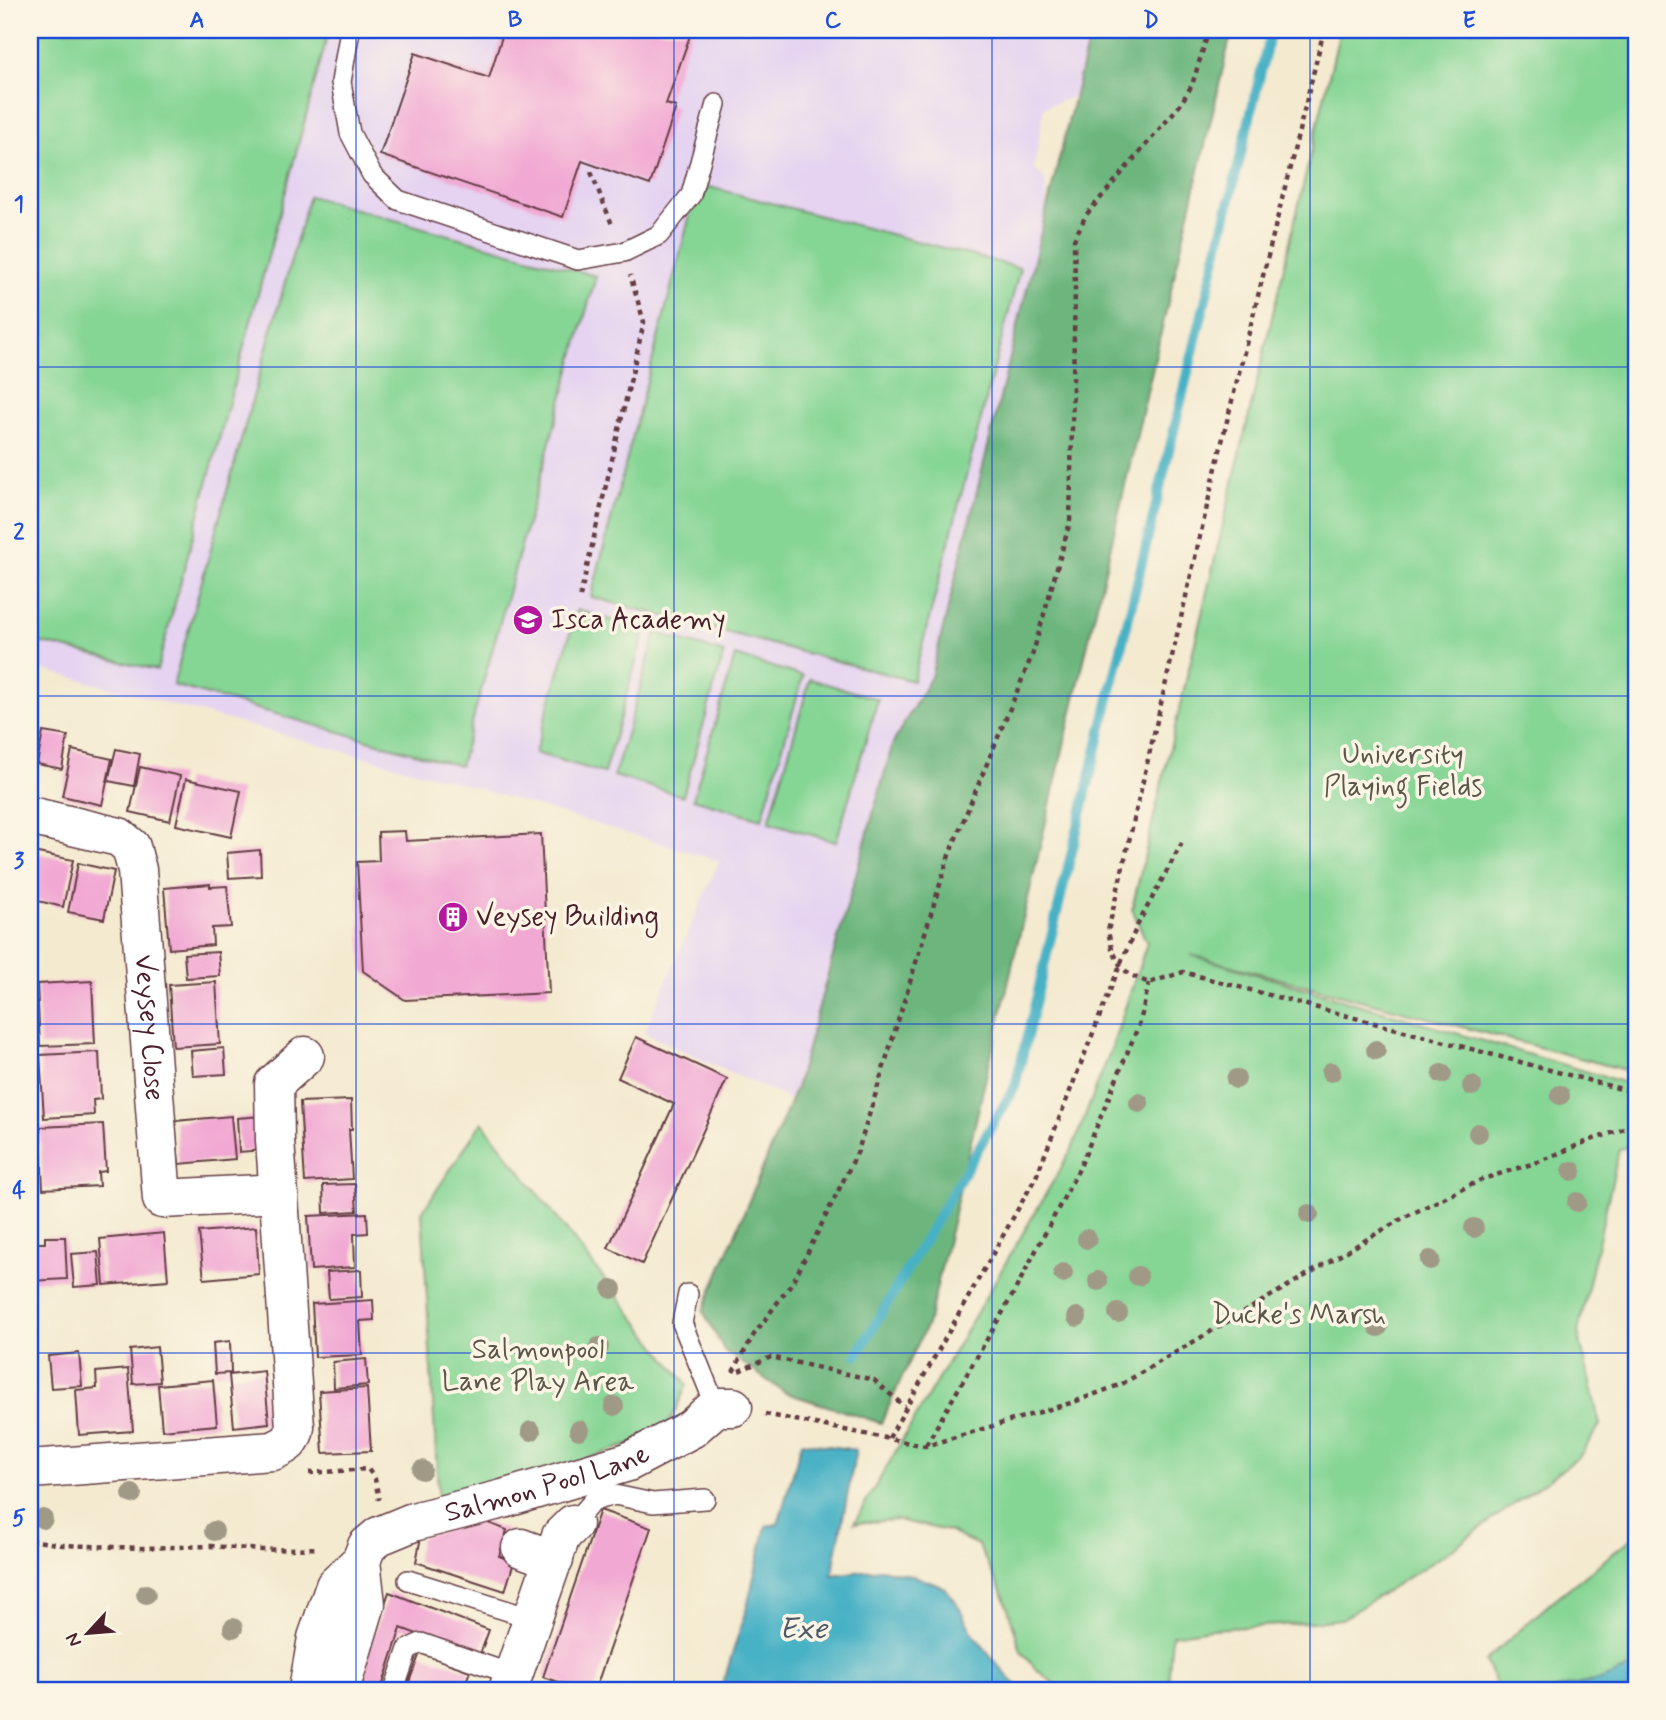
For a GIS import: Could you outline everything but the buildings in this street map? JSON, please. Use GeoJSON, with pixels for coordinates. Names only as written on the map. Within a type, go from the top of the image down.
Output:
{"type":"FeatureCollection","features":[{"type":"Feature","properties":{"kind":"street","name":"Veysey Close"},"geometry":{"type":"LineString","coordinates":[[30,816],[119,837],[131,847],[137,870],[162,1199],[279,1193]]}},
{"type":"Feature","properties":{"kind":"street"},"geometry":{"type":"LineString","coordinates":[[30,1469],[272,1451],[293,1438],[295,1427],[274,1084],[305,1056]]}},
{"type":"Feature","properties":{"kind":"street","name":"Salmon Pool Lane"},"geometry":{"type":"LineString","coordinates":[[387,1531],[628,1462],[691,1429],[727,1396]]}},
{"type":"Feature","properties":{"kind":"street"},"geometry":{"type":"LineString","coordinates":[[511,1683],[534,1619],[538,1554],[573,1524]]}},
{"type":"Feature","properties":{"kind":"street"},"geometry":{"type":"LineString","coordinates":[[307,1690],[317,1638],[335,1586],[361,1561],[368,1546],[387,1531]]}},
{"type":"Feature","properties":{"kind":"street"},"geometry":{"type":"LineString","coordinates":[[340,1690],[366,1604],[361,1561]]}},
{"type":"Feature","properties":{"kind":"lane"},"geometry":{"type":"LineString","coordinates":[[350,30],[341,82],[350,133],[372,175],[398,200],[578,260],[624,252],[659,235],[691,195],[716,103]]}},
{"type":"Feature","properties":{"kind":"lane"},"geometry":{"type":"LineString","coordinates":[[688,1294],[682,1323],[727,1396]]}},
{"type":"Feature","properties":{"kind":"lane"},"geometry":{"type":"LineString","coordinates":[[573,1524],[593,1501],[615,1495],[653,1503],[705,1499]]}},
{"type":"Feature","properties":{"kind":"lane"},"geometry":{"type":"LineString","coordinates":[[408,1580],[534,1619]]}},
{"type":"Feature","properties":{"kind":"lane"},"geometry":{"type":"LineString","coordinates":[[394,1690],[408,1649],[421,1643],[511,1683]]}},
{"type":"Feature","properties":{"kind":"path"},"geometry":{"type":"LineString","coordinates":[[727,1396],[753,1336],[794,1280],[858,1152],[949,855],[1033,653],[1070,522],[1074,240],[1086,215],[1180,105],[1192,85],[1209,30]]}},
{"type":"Feature","properties":{"kind":"path"},"geometry":{"type":"LineString","coordinates":[[1324,30],[1225,429],[1108,930],[1112,949],[1120,965],[1130,975],[1149,983],[1183,972],[1636,1093]]}},
{"type":"Feature","properties":{"kind":"path"},"geometry":{"type":"LineString","coordinates":[[580,597],[645,322],[624,252],[590,172]]}},
{"type":"Feature","properties":{"kind":"path"},"geometry":{"type":"LineString","coordinates":[[889,1438],[1036,1177],[1120,965],[1138,924],[1182,843]]}},
{"type":"Feature","properties":{"kind":"path"},"geometry":{"type":"LineString","coordinates":[[925,1446],[1012,1296],[1080,1167],[1140,1022],[1149,983]]}},
{"type":"Feature","properties":{"kind":"path"},"geometry":{"type":"LineString","coordinates":[[797,1420],[925,1446],[1074,1402],[1122,1384],[1403,1218],[1483,1178],[1538,1163],[1588,1141],[1636,1125]]}},
{"type":"Feature","properties":{"kind":"path"},"geometry":{"type":"LineString","coordinates":[[727,1396],[771,1357],[874,1380],[905,1407]]}},
{"type":"Feature","properties":{"kind":"path"},"geometry":{"type":"LineString","coordinates":[[286,1444],[298,1468],[307,1474],[368,1469],[375,1479],[387,1531]]}},
{"type":"Feature","properties":{"kind":"path"},"geometry":{"type":"LineString","coordinates":[[30,1540],[63,1545],[142,1548],[319,1548]]}},
{"type":"Feature","properties":{"kind":"shaded area","name":"Isca Academy"},"geometry":{"type":"Polygon","coordinates":[[[30,30],[1176,30],[1092,90],[1044,107],[1034,169],[1045,179],[1050,281],[837,1121],[644,1033],[719,861],[453,781],[30,666],[30,30]]]}},
{"type":"Feature","properties":{"kind":"green space"},"geometry":{"type":"Polygon","coordinates":[[[30,30],[329,30],[157,670],[30,640],[30,30]]]}},
{"type":"Feature","properties":{"kind":"green space"},"geometry":{"type":"Polygon","coordinates":[[[1081,30],[1232,30],[929,1320],[881,1423],[786,1393],[724,1350],[703,1311],[796,1088],[893,743],[931,677],[1087,46],[1081,30]]]}},
{"type":"Feature","properties":{"kind":"green space"},"geometry":{"type":"Polygon","coordinates":[[[1340,30],[1636,30],[1636,1073],[1191,955],[1636,1086],[1636,1143],[1619,1150],[1578,1332],[1600,1425],[1579,1457],[1445,1554],[1342,1619],[1210,1629],[1172,1635],[1168,1687],[1165,1690],[1074,1690],[1055,1684],[1036,1669],[1021,1651],[1005,1599],[978,1545],[948,1531],[897,1520],[854,1523],[1072,1149],[1112,1047],[1147,943],[1132,909],[1340,30]]]}},
{"type":"Feature","properties":{"kind":"green space"},"geometry":{"type":"Polygon","coordinates":[[[698,184],[1020,268],[913,681],[591,597],[698,184]]]}},
{"type":"Feature","properties":{"kind":"green space"},"geometry":{"type":"Polygon","coordinates":[[[309,196],[596,276],[460,766],[173,685],[309,196]]]}},
{"type":"Feature","properties":{"kind":"green space"},"geometry":{"type":"Polygon","coordinates":[[[577,610],[645,630],[604,773],[535,753],[577,610]]]}},
{"type":"Feature","properties":{"kind":"green space"},"geometry":{"type":"Polygon","coordinates":[[[656,633],[724,653],[683,796],[614,776],[656,633]]]}},
{"type":"Feature","properties":{"kind":"green space"},"geometry":{"type":"Polygon","coordinates":[[[735,656],[803,676],[762,819],[693,799],[735,656]]]}},
{"type":"Feature","properties":{"kind":"green space"},"geometry":{"type":"Polygon","coordinates":[[[810,679],[878,699],[836,842],[769,822],[810,679]]]}},
{"type":"Feature","properties":{"kind":"green space","name":"Salmonpool Lane Play Area"},"geometry":{"type":"Polygon","coordinates":[[[482,1122],[687,1385],[671,1420],[644,1440],[439,1506],[422,1212],[482,1122]]]}},
{"type":"Feature","properties":{"kind":"green space"},"geometry":{"type":"Polygon","coordinates":[[[1636,1535],[1636,1666],[1600,1680],[1551,1690],[1499,1690],[1485,1661],[1554,1600],[1636,1535]]]}},
{"type":"Feature","properties":{"kind":"water","name":"Exe"},"geometry":{"type":"Polygon","coordinates":[[[802,1442],[856,1450],[832,1575],[880,1569],[915,1576],[945,1588],[955,1600],[973,1634],[1008,1677],[1023,1690],[721,1690],[747,1607],[766,1526],[778,1524],[802,1442]]]}},
{"type":"Feature","properties":{"kind":"water"},"geometry":{"type":"Polygon","coordinates":[[[1636,1666],[1636,1690],[1551,1690],[1600,1680],[1636,1666]]]}},
{"type":"Feature","properties":{"kind":"waterway"},"geometry":{"type":"LineString","coordinates":[[857,1355],[1015,1086],[1271,30]]}},
{"type":"Feature","properties":{"kind":"place","name":"Isca Academy"},"geometry":{"type":"Point","coordinates":[528,620]}},
{"type":"Feature","properties":{"kind":"place","name":"Veysey Building"},"geometry":{"type":"Point","coordinates":[453,917]}},
{"type":"Feature","properties":{"kind":"park label","name":"University Playing Fields"},"geometry":{"type":"Point","coordinates":[1403,771]}},
{"type":"Feature","properties":{"kind":"park label","name":"Ducke's Marsh"},"geometry":{"type":"Point","coordinates":[1299,1315]}}]}
